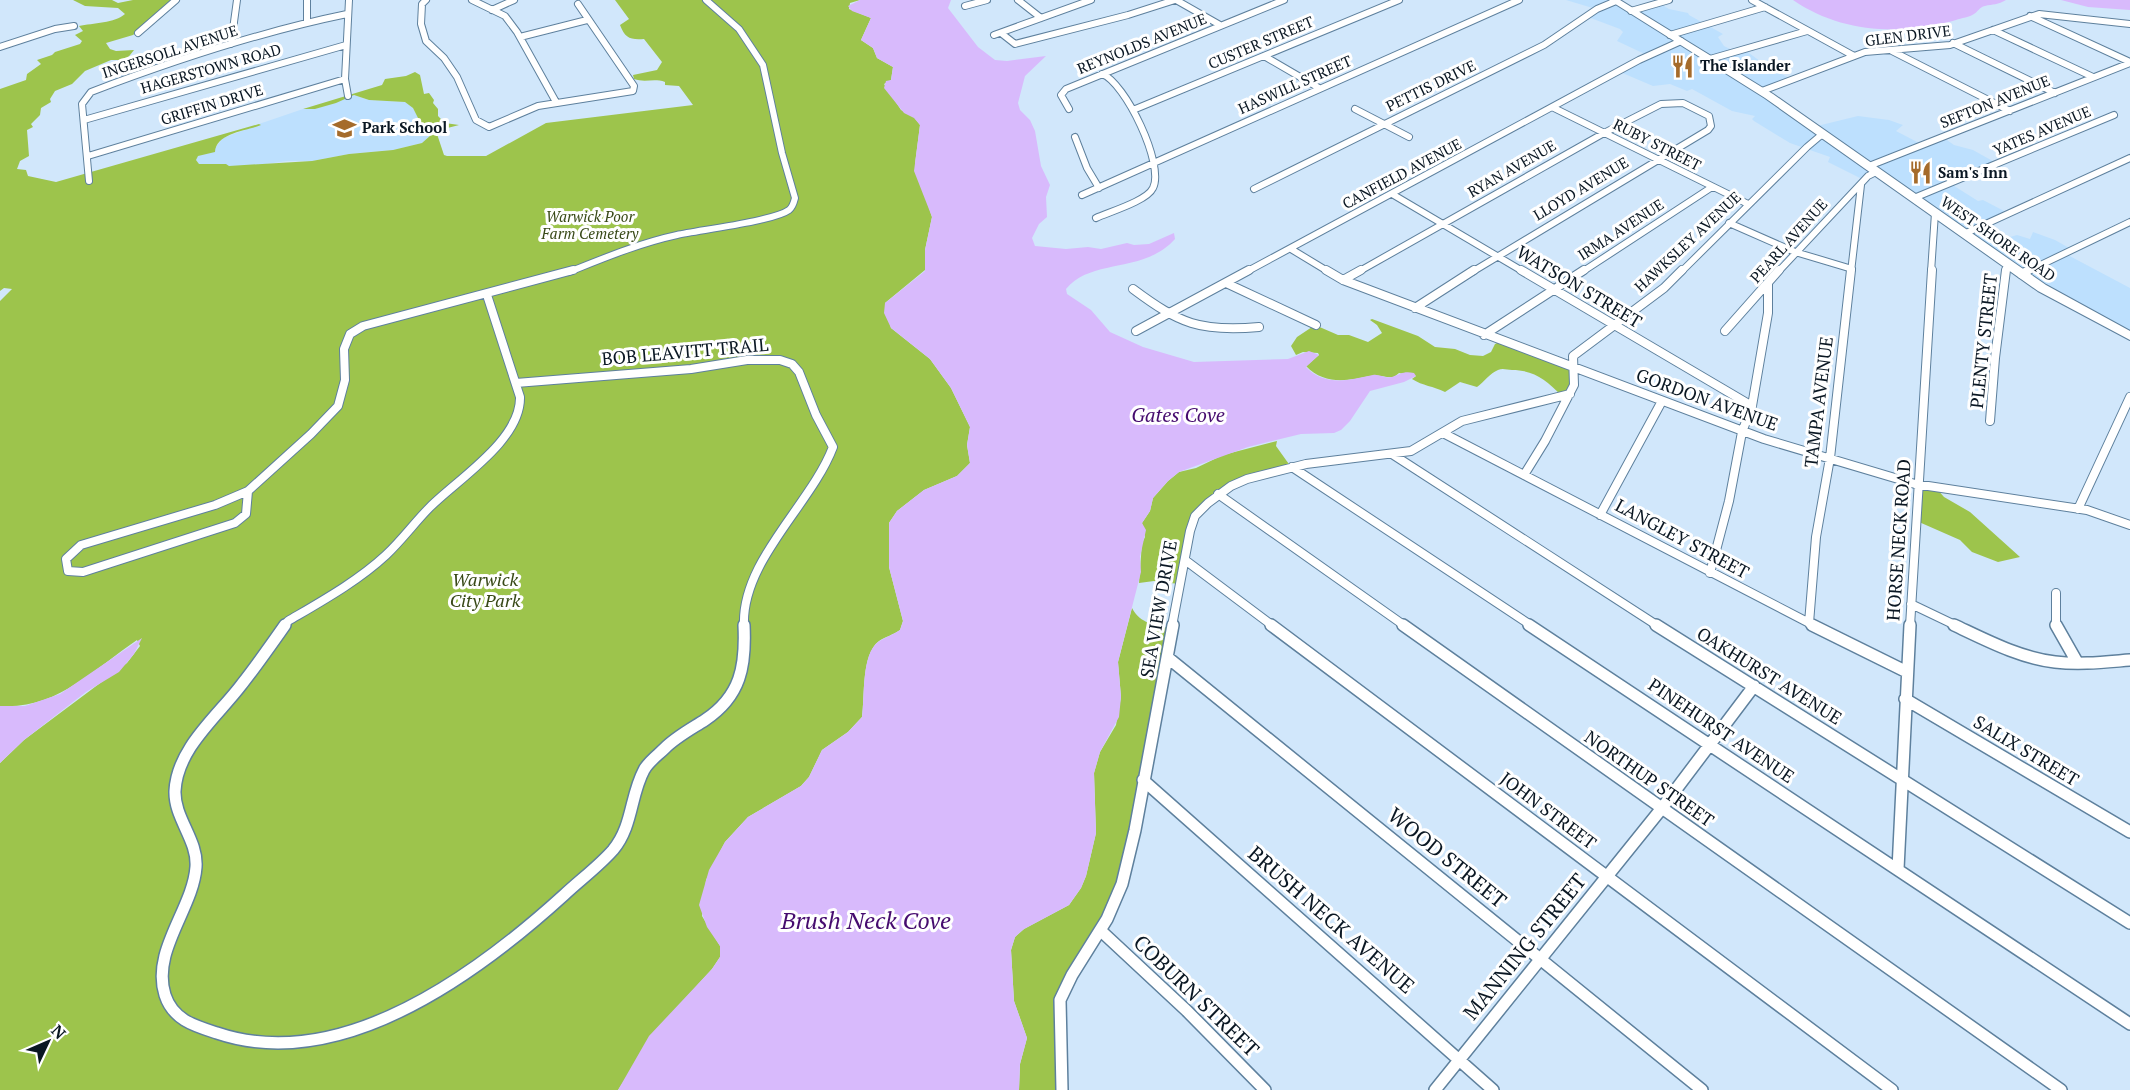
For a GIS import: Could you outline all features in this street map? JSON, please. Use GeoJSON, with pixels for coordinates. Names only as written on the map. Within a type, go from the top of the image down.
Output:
{"type":"FeatureCollection","features":[{"type":"Feature","properties":{"kind":"main road","name":"WEST SHORE ROAD"},"geometry":{"type":"LineString","coordinates":[[1615,1],[1762,91],[2020,274],[2069,304],[2130,336]]}},
{"type":"Feature","properties":{"kind":"street"},"geometry":{"type":"LineString","coordinates":[[138,33],[176,0]]}},
{"type":"Feature","properties":{"kind":"street"},"geometry":{"type":"LineString","coordinates":[[231,44],[237,0]]}},
{"type":"Feature","properties":{"kind":"street"},"geometry":{"type":"LineString","coordinates":[[307,0],[307,22]]}},
{"type":"Feature","properties":{"kind":"street"},"geometry":{"type":"LineString","coordinates":[[348,96],[345,79],[349,0]]}},
{"type":"Feature","properties":{"kind":"street"},"geometry":{"type":"LineString","coordinates":[[426,0],[422,4],[421,24],[426,41],[444,58],[457,77],[476,120],[489,127],[496,126],[538,106],[626,94],[635,89],[578,4]]}},
{"type":"Feature","properties":{"kind":"street"},"geometry":{"type":"LineString","coordinates":[[472,0],[505,16],[520,37],[556,102]]}},
{"type":"Feature","properties":{"kind":"street"},"geometry":{"type":"LineString","coordinates":[[492,9],[514,0]]}},
{"type":"Feature","properties":{"kind":"street"},"geometry":{"type":"LineString","coordinates":[[248,491],[246,514],[234,523],[83,572],[68,571],[65,567],[65,559],[71,551],[81,545],[215,505],[248,491],[311,434],[338,406],[345,380],[344,349],[350,334],[363,326],[579,269],[651,241],[773,216],[789,210],[795,198],[782,153],[763,65],[739,29],[706,0]]}},
{"type":"Feature","properties":{"kind":"street"},"geometry":{"type":"LineString","coordinates":[[965,6],[987,0]]}},
{"type":"Feature","properties":{"kind":"street"},"geometry":{"type":"LineString","coordinates":[[1018,0],[1041,18]]}},
{"type":"Feature","properties":{"kind":"street"},"geometry":{"type":"LineString","coordinates":[[1091,0],[997,34],[1015,44],[1128,15],[1176,0],[1220,25]]}},
{"type":"Feature","properties":{"kind":"street","name":"REYNOLDS AVENUE"},"geometry":{"type":"LineString","coordinates":[[1069,109],[1061,94],[1074,84],[1284,0]]}},
{"type":"Feature","properties":{"kind":"street","name":"CUSTER STREET"},"geometry":{"type":"LineString","coordinates":[[1133,110],[1399,0]]}},
{"type":"Feature","properties":{"kind":"street","name":"HASWILL STREET"},"geometry":{"type":"LineString","coordinates":[[1082,195],[1519,0]]}},
{"type":"Feature","properties":{"kind":"street"},"geometry":{"type":"LineString","coordinates":[[1631,10],[1669,0]]}},
{"type":"Feature","properties":{"kind":"street"},"geometry":{"type":"LineString","coordinates":[[1752,0],[1854,56]]}},
{"type":"Feature","properties":{"kind":"street","name":"PETTIS DRIVE"},"geometry":{"type":"LineString","coordinates":[[1254,189],[1544,45],[1564,34],[1596,10],[1615,1]]}},
{"type":"Feature","properties":{"kind":"street"},"geometry":{"type":"LineString","coordinates":[[1670,35],[1765,8]]}},
{"type":"Feature","properties":{"kind":"street","name":"INGERSOLL AVENUE"},"geometry":{"type":"LineString","coordinates":[[89,181],[82,102],[91,92],[152,67],[307,22],[347,14]]}},
{"type":"Feature","properties":{"kind":"street","name":"GLEN DRIVE"},"geometry":{"type":"LineString","coordinates":[[1762,91],[1854,56],[1953,44],[2030,16],[2050,14],[2130,24]]}},
{"type":"Feature","properties":{"kind":"street"},"geometry":{"type":"LineString","coordinates":[[2030,16],[2129,64]]}},
{"type":"Feature","properties":{"kind":"street"},"geometry":{"type":"LineString","coordinates":[[520,37],[587,20]]}},
{"type":"Feature","properties":{"kind":"street"},"geometry":{"type":"LineString","coordinates":[[0,47],[55,29],[74,26]]}},
{"type":"Feature","properties":{"kind":"street"},"geometry":{"type":"LineString","coordinates":[[1993,30],[2093,77]]}},
{"type":"Feature","properties":{"kind":"street"},"geometry":{"type":"LineString","coordinates":[[1710,59],[1807,31]]}},
{"type":"Feature","properties":{"kind":"street","name":"CANFIELD AVENUE"},"geometry":{"type":"LineString","coordinates":[[1136,331],[1554,108],[1639,60],[1681,41]]}},
{"type":"Feature","properties":{"kind":"street"},"geometry":{"type":"LineString","coordinates":[[1953,44],[2055,93]]}},
{"type":"Feature","properties":{"kind":"street","name":"HAGERSTOWN ROAD"},"geometry":{"type":"LineString","coordinates":[[84,120],[346,45]]}},
{"type":"Feature","properties":{"kind":"street"},"geometry":{"type":"LineString","coordinates":[[1890,50],[2010,111]]}},
{"type":"Feature","properties":{"kind":"street"},"geometry":{"type":"LineString","coordinates":[[1264,56],[1319,88]]}},
{"type":"Feature","properties":{"kind":"street","name":"SEFTON AVENUE"},"geometry":{"type":"LineString","coordinates":[[1873,169],[2129,64]]}},
{"type":"Feature","properties":{"kind":"street"},"geometry":{"type":"LineString","coordinates":[[1096,218],[1143,197],[1153,189],[1156,178],[1154,164],[1133,110],[1111,78],[1102,74]]}},
{"type":"Feature","properties":{"kind":"street","name":"GRIFFIN DRIVE"},"geometry":{"type":"LineString","coordinates":[[87,156],[345,79]]}},
{"type":"Feature","properties":{"kind":"street","name":"RYAN AVENUE"},"geometry":{"type":"LineString","coordinates":[[1343,280],[1604,133],[1661,104],[1683,103],[1699,109]]}},
{"type":"Feature","properties":{"kind":"street","name":"RUBY STREET"},"geometry":{"type":"LineString","coordinates":[[1554,108],[1748,204]]}},
{"type":"Feature","properties":{"kind":"street"},"geometry":{"type":"LineString","coordinates":[[1355,109],[1409,137]]}},
{"type":"Feature","properties":{"kind":"street","name":"LLOYD AVENUE"},"geometry":{"type":"LineString","coordinates":[[1415,308],[1496,256],[1711,126],[1709,116],[1699,109]]}},
{"type":"Feature","properties":{"kind":"street","name":"YATES AVENUE"},"geometry":{"type":"LineString","coordinates":[[1914,198],[2114,115]]}},
{"type":"Feature","properties":{"kind":"street","name":"HAWKSLEY AVENUE"},"geometry":{"type":"LineString","coordinates":[[1572,367],[1573,356],[1664,288],[1807,147],[1820,136],[1825,135]]}},
{"type":"Feature","properties":{"kind":"street"},"geometry":{"type":"LineString","coordinates":[[1075,137],[1087,168],[1099,188]]}},
{"type":"Feature","properties":{"kind":"street"},"geometry":{"type":"LineString","coordinates":[[1964,234],[2130,158]]}},
{"type":"Feature","properties":{"kind":"street","name":"PEARL AVENUE"},"geometry":{"type":"LineString","coordinates":[[1725,331],[1795,252],[1861,185],[1873,169]]}},
{"type":"Feature","properties":{"kind":"street","name":"TAMPA AVENUE"},"geometry":{"type":"LineString","coordinates":[[1809,623],[1816,537],[1830,458],[1861,185]]}},
{"type":"Feature","properties":{"kind":"street","name":"IRMA AVENUE"},"geometry":{"type":"LineString","coordinates":[[1484,335],[1712,188]]}},
{"type":"Feature","properties":{"kind":"street","name":"WATSON STREET"},"geometry":{"type":"LineString","coordinates":[[1392,194],[1752,406]]}},
{"type":"Feature","properties":{"kind":"street","name":"HORSE NECK ROAD"},"geometry":{"type":"LineString","coordinates":[[1898,869],[1906,672],[1920,484],[1925,337],[1935,213]]}},
{"type":"Feature","properties":{"kind":"street"},"geometry":{"type":"LineString","coordinates":[[2020,274],[2130,222]]}},
{"type":"Feature","properties":{"kind":"street"},"geometry":{"type":"LineString","coordinates":[[1729,223],[1795,252],[1852,269]]}},
{"type":"Feature","properties":{"kind":"street","name":"GORDON AVENUE"},"geometry":{"type":"LineString","coordinates":[[1291,249],[1343,280],[1742,432],[1920,484],[2078,508],[2130,525]]}},
{"type":"Feature","properties":{"kind":"street","name":"PLENTY STREET"},"geometry":{"type":"LineString","coordinates":[[1990,421],[1995,358],[2007,265]]}},
{"type":"Feature","properties":{"kind":"street"},"geometry":{"type":"LineString","coordinates":[[1226,282],[1316,326]]}},
{"type":"Feature","properties":{"kind":"street"},"geometry":{"type":"LineString","coordinates":[[1710,573],[1729,501],[1742,432],[1752,406],[1768,313],[1768,284]]}},
{"type":"Feature","properties":{"kind":"street"},"geometry":{"type":"LineString","coordinates":[[1133,289],[1167,315],[1198,327],[1221,329],[1259,327]]}},
{"type":"Feature","properties":{"kind":"street","name":"BOB LEAVITT TRAIL"},"geometry":{"type":"LineString","coordinates":[[487,295],[521,403],[517,416],[504,437],[430,507],[386,555],[333,595],[288,621],[242,685],[190,748],[177,774],[175,795],[181,820],[193,846],[196,867],[188,898],[168,946],[162,979],[163,990],[172,1009],[189,1024],[242,1042],[258,1044],[310,1040],[354,1030],[390,1018],[436,993],[526,927],[613,850],[626,831],[644,769],[672,741],[708,718],[730,699],[740,676],[746,652],[743,611],[755,577],[780,532],[827,463],[833,447],[816,415],[799,372],[792,364],[780,360],[747,360],[691,369],[516,383]]}},
{"type":"Feature","properties":{"kind":"street"},"geometry":{"type":"LineString","coordinates":[[1524,475],[1570,394],[1575,381],[1572,367]]}},
{"type":"Feature","properties":{"kind":"street","name":"SEA VIEW DRIVE"},"geometry":{"type":"LineString","coordinates":[[1062,1090],[1060,1000],[1068,982],[1114,904],[1122,884],[1134,837],[1190,531],[1195,516],[1218,494],[1247,479],[1292,467],[1411,451],[1462,421],[1570,394]]}},
{"type":"Feature","properties":{"kind":"street"},"geometry":{"type":"LineString","coordinates":[[2078,508],[2130,397]]}},
{"type":"Feature","properties":{"kind":"street"},"geometry":{"type":"LineString","coordinates":[[1600,514],[1662,401]]}},
{"type":"Feature","properties":{"kind":"street","name":"LANGLEY STREET"},"geometry":{"type":"LineString","coordinates":[[1443,433],[1710,573],[1906,672]]}},
{"type":"Feature","properties":{"kind":"street","name":"OAKHURST AVENUE"},"geometry":{"type":"LineString","coordinates":[[1392,454],[2130,923]]}},
{"type":"Feature","properties":{"kind":"street","name":"PINEHURST AVENUE"},"geometry":{"type":"LineString","coordinates":[[1292,467],[2130,1023]]}},
{"type":"Feature","properties":{"kind":"street","name":"NORTHUP STREET"},"geometry":{"type":"LineString","coordinates":[[1218,494],[2061,1090]]}},
{"type":"Feature","properties":{"kind":"street","name":"JOHN STREET"},"geometry":{"type":"LineString","coordinates":[[1185,560],[1892,1090]]}},
{"type":"Feature","properties":{"kind":"street"},"geometry":{"type":"LineString","coordinates":[[2056,593],[2056,628],[2077,662]]}},
{"type":"Feature","properties":{"kind":"street"},"geometry":{"type":"LineString","coordinates":[[1911,604],[2028,655],[2048,661],[2130,660]]}},
{"type":"Feature","properties":{"kind":"street","name":"WOOD STREET"},"geometry":{"type":"LineString","coordinates":[[1167,657],[1702,1090]]}},
{"type":"Feature","properties":{"kind":"street","name":"MANNING STREET"},"geometry":{"type":"LineString","coordinates":[[1435,1090],[1662,808],[1754,686]]}},
{"type":"Feature","properties":{"kind":"street","name":"SALIX STREET"},"geometry":{"type":"LineString","coordinates":[[1905,699],[2130,832]]}},
{"type":"Feature","properties":{"kind":"street","name":"BRUSH NECK AVENUE"},"geometry":{"type":"LineString","coordinates":[[1143,780],[1492,1090]]}},
{"type":"Feature","properties":{"kind":"street","name":"COBURN STREET"},"geometry":{"type":"LineString","coordinates":[[1100,930],[1187,1011],[1265,1090]]}},
{"type":"Feature","properties":{"kind":"shaded area"},"geometry":{"type":"Polygon","coordinates":[[[1566,0],[1618,0],[1633,9],[1659,3],[1669,9],[1688,13],[1723,34],[1718,37],[1724,46],[1734,51],[1745,50],[1768,67],[1793,80],[1765,90],[1817,126],[1858,116],[1889,120],[1903,125],[1896,131],[1923,145],[1944,138],[1954,145],[1973,150],[1998,164],[1951,184],[1978,201],[1983,200],[2008,213],[1986,225],[1997,232],[2010,237],[2017,235],[2030,239],[2033,232],[2055,240],[2071,249],[2064,253],[2130,288],[2130,335],[2052,292],[1879,172],[1866,181],[1828,162],[1830,157],[1790,143],[1754,121],[1752,119],[1755,116],[1732,111],[1692,89],[1687,91],[1670,84],[1653,86],[1620,72],[1649,56],[1617,41],[1623,32],[1620,29],[1588,17],[1596,9],[1566,0]]]}},
{"type":"Feature","properties":{"kind":"shaded area"},"geometry":{"type":"Polygon","coordinates":[[[354,95],[369,100],[406,102],[413,108],[421,124],[431,135],[422,143],[393,150],[349,154],[312,161],[287,161],[246,167],[199,164],[196,160],[197,156],[215,148],[223,138],[303,109],[315,109],[354,95]]]}},
{"type":"Feature","properties":{"kind":"green space","name":"Warwick City Park"},"geometry":{"type":"Polygon","coordinates":[[[73,0],[112,0],[118,3],[133,0],[176,0],[133,35],[106,43],[110,49],[116,51],[134,50],[126,60],[111,60],[85,71],[72,84],[55,91],[50,99],[51,102],[41,108],[40,115],[31,124],[33,127],[27,130],[29,156],[20,161],[17,169],[26,170],[28,176],[56,182],[259,124],[261,125],[226,137],[217,146],[215,152],[198,156],[196,160],[199,164],[229,166],[312,161],[349,154],[393,150],[422,143],[431,135],[421,124],[413,108],[405,102],[369,100],[354,95],[315,109],[303,109],[382,85],[385,79],[406,76],[415,72],[420,75],[424,94],[429,93],[434,100],[438,116],[445,123],[459,125],[436,131],[444,155],[447,156],[486,156],[546,123],[693,105],[679,86],[665,85],[665,82],[661,81],[634,79],[633,75],[657,70],[662,62],[644,39],[635,39],[624,33],[620,25],[629,19],[615,0],[860,0],[850,3],[849,9],[871,18],[861,40],[873,48],[877,58],[893,67],[891,80],[884,84],[901,110],[914,117],[920,125],[915,164],[932,217],[925,250],[925,270],[885,303],[891,328],[930,359],[951,388],[970,427],[967,445],[970,463],[957,476],[924,490],[897,511],[889,523],[889,567],[903,621],[900,630],[879,641],[869,656],[862,717],[848,732],[822,750],[809,777],[801,786],[748,817],[725,842],[706,880],[702,916],[720,946],[720,957],[712,969],[661,1025],[618,1090],[0,1090],[0,763],[24,740],[127,663],[140,646],[137,640],[73,686],[56,695],[20,706],[0,706],[0,301],[12,289],[4,288],[0,291],[0,89],[26,80],[27,74],[41,64],[37,60],[80,44],[82,41],[75,35],[83,31],[79,26],[110,21],[125,14],[118,8],[85,6],[73,0]]]}},
{"type":"Feature","properties":{"kind":"green space"},"geometry":{"type":"Polygon","coordinates":[[[1370,320],[1418,336],[1435,347],[1455,349],[1470,355],[1483,356],[1491,352],[1495,344],[1501,341],[1573,367],[1575,384],[1561,395],[1545,380],[1533,374],[1520,370],[1503,369],[1492,373],[1477,387],[1460,382],[1445,392],[1412,379],[1416,376],[1399,373],[1394,377],[1328,379],[1306,366],[1319,355],[1318,353],[1303,352],[1296,355],[1291,346],[1297,337],[1315,325],[1338,335],[1349,335],[1368,342],[1382,333],[1370,320]]]}},
{"type":"Feature","properties":{"kind":"green space"},"geometry":{"type":"Polygon","coordinates":[[[1277,441],[1276,446],[1291,467],[1232,485],[1196,515],[1179,584],[1154,581],[1139,583],[1142,543],[1145,537],[1142,523],[1150,511],[1153,498],[1168,481],[1179,472],[1196,468],[1223,455],[1277,441]]]}},
{"type":"Feature","properties":{"kind":"green space"},"geometry":{"type":"Polygon","coordinates":[[[1920,485],[1937,489],[1944,497],[1970,512],[2020,557],[1998,562],[1972,552],[1960,540],[1919,522],[1920,485]]]}},
{"type":"Feature","properties":{"kind":"green space"},"geometry":{"type":"Polygon","coordinates":[[[1132,608],[1144,621],[1172,629],[1119,897],[1061,1000],[1062,1090],[1019,1090],[1020,1064],[1027,1038],[1014,1001],[1011,950],[1015,937],[1024,929],[1069,905],[1086,876],[1096,833],[1094,773],[1100,752],[1116,725],[1121,697],[1118,662],[1132,608]]]}},
{"type":"Feature","properties":{"kind":"water","name":"Brush Neck Cove"},"geometry":{"type":"Polygon","coordinates":[[[860,0],[951,0],[948,8],[978,47],[995,60],[1007,61],[1046,56],[1025,76],[1018,103],[1020,110],[1030,120],[1035,131],[1041,166],[1050,185],[1046,197],[1047,217],[1039,224],[1032,238],[1035,246],[1101,249],[1127,243],[1149,244],[1174,233],[1175,239],[1162,250],[1133,262],[1089,273],[1077,279],[1066,289],[1067,294],[1091,310],[1110,332],[1143,347],[1194,362],[1288,359],[1309,351],[1319,355],[1306,367],[1329,380],[1347,380],[1376,375],[1389,377],[1407,372],[1414,373],[1416,376],[1404,382],[1370,391],[1350,421],[1341,430],[1334,433],[1301,434],[1248,447],[1179,472],[1153,498],[1150,511],[1142,523],[1146,530],[1140,557],[1141,572],[1118,662],[1121,697],[1119,717],[1100,752],[1094,773],[1096,833],[1086,876],[1069,905],[1024,929],[1015,937],[1011,950],[1014,1001],[1027,1038],[1020,1064],[1019,1090],[618,1090],[649,1036],[712,969],[720,957],[720,946],[707,927],[699,905],[709,870],[725,842],[748,817],[801,786],[809,777],[822,750],[848,732],[862,717],[866,666],[869,656],[878,642],[900,630],[903,621],[889,567],[889,523],[897,511],[924,490],[957,476],[970,463],[967,445],[970,427],[951,388],[930,359],[891,328],[884,313],[885,303],[925,271],[925,250],[932,217],[914,171],[920,125],[914,118],[904,113],[884,88],[886,81],[891,80],[893,67],[877,58],[873,48],[861,40],[871,18],[852,11],[848,6],[860,0]]]}},
{"type":"Feature","properties":{"kind":"water"},"geometry":{"type":"Polygon","coordinates":[[[1793,0],[2006,0],[1983,7],[1972,15],[1956,20],[1914,28],[1893,29],[1851,25],[1812,11],[1793,0]]]}},
{"type":"Feature","properties":{"kind":"water"},"geometry":{"type":"Polygon","coordinates":[[[2061,0],[2130,0],[2130,10],[2088,7],[2061,0]]]}},
{"type":"Feature","properties":{"kind":"water"},"geometry":{"type":"Polygon","coordinates":[[[142,638],[134,654],[119,672],[86,692],[24,740],[0,763],[0,706],[25,706],[60,694],[142,638]]]}},
{"type":"Feature","properties":{"kind":"place","name":"The Islander"},"geometry":{"type":"Point","coordinates":[1682,66]}},
{"type":"Feature","properties":{"kind":"place","name":"Park School"},"geometry":{"type":"Point","coordinates":[344,128]}},
{"type":"Feature","properties":{"kind":"place","name":"Sam's Inn"},"geometry":{"type":"Point","coordinates":[1920,173]}},
{"type":"Feature","properties":{"kind":"park label","name":"Warwick Poor Farm Cemetery"},"geometry":{"type":"Point","coordinates":[590,226]}},
{"type":"Feature","properties":{"kind":"water label","name":"Gates Cove"},"geometry":{"type":"Point","coordinates":[1178,415]}}]}
